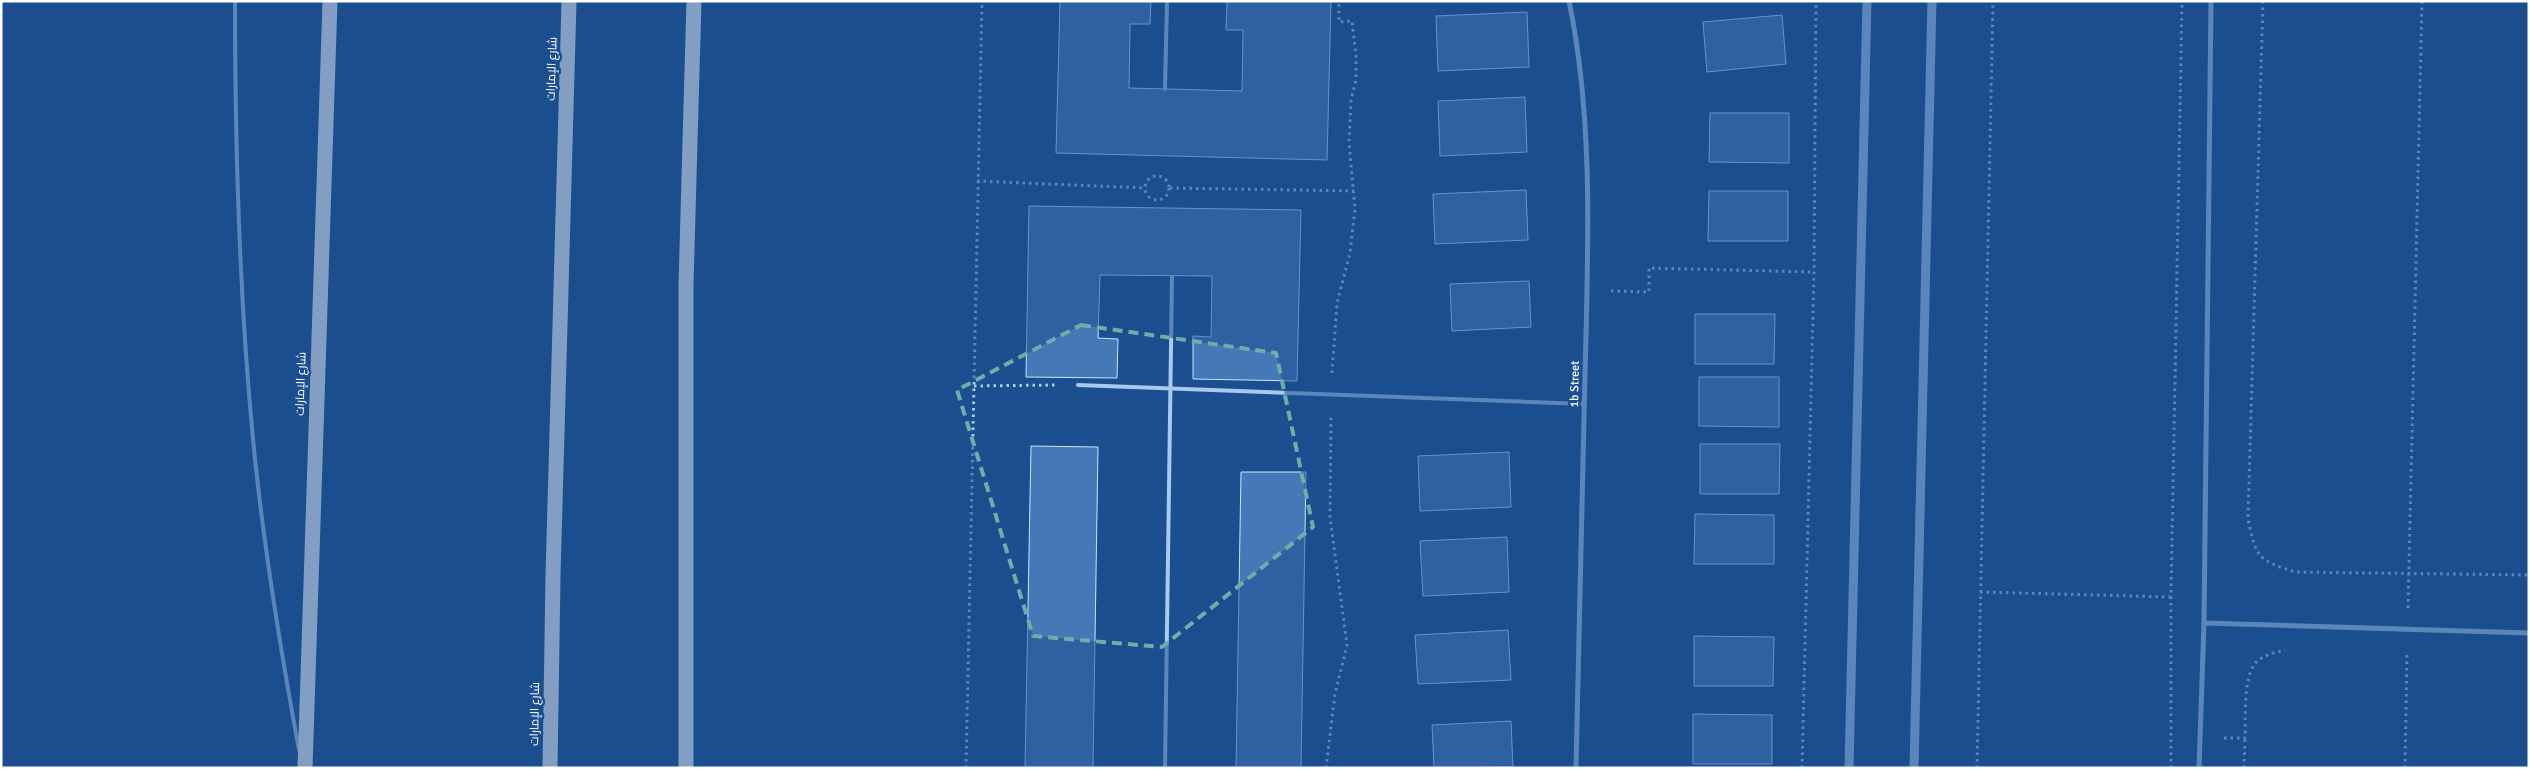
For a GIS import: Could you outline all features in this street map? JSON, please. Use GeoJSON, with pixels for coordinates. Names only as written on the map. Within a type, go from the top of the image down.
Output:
{"type":"FeatureCollection","features":[{"type":"Feature","properties":{"kind":"highway","name":"شارع الإمارات"},"geometry":{"type":"LineString","coordinates":[[304,768],[330,1]]}},
{"type":"Feature","properties":{"kind":"highway","name":"شارع الإمارات"},"geometry":{"type":"LineString","coordinates":[[550,768],[553,576],[569,1]]}},
{"type":"Feature","properties":{"kind":"highway"},"geometry":{"type":"LineString","coordinates":[[686,768],[686,284],[694,1]]}},
{"type":"Feature","properties":{"kind":"street","name":"1b Street"},"geometry":{"type":"LineString","coordinates":[[1569,1],[1578,44],[1583,93],[1588,290],[1576,768]]}},
{"type":"Feature","properties":{"kind":"street"},"geometry":{"type":"LineString","coordinates":[[1848,768],[1867,1]]}},
{"type":"Feature","properties":{"kind":"street"},"geometry":{"type":"LineString","coordinates":[[1914,768],[1932,1]]}},
{"type":"Feature","properties":{"kind":"street"},"geometry":{"type":"LineString","coordinates":[[2200,768],[2204,623],[2211,1]]}},
{"type":"Feature","properties":{"kind":"street"},"geometry":{"type":"LineString","coordinates":[[2204,623],[2529,633]]}},
{"type":"Feature","properties":{"kind":"lane"},"geometry":{"type":"LineString","coordinates":[[235,1],[237,212],[253,441],[284,668],[304,768]]}},
{"type":"Feature","properties":{"kind":"lane"},"geometry":{"type":"LineString","coordinates":[[1165,89],[1167,1]]}},
{"type":"Feature","properties":{"kind":"lane"},"geometry":{"type":"LineString","coordinates":[[1165,768],[1172,277]]}},
{"type":"Feature","properties":{"kind":"lane"},"geometry":{"type":"LineString","coordinates":[[1078,385],[1585,404]]}},
{"type":"Feature","properties":{"kind":"path"},"geometry":{"type":"LineString","coordinates":[[966,768],[982,1]]}},
{"type":"Feature","properties":{"kind":"path"},"geometry":{"type":"LineString","coordinates":[[1802,768],[1814,272],[1816,1]]}},
{"type":"Feature","properties":{"kind":"path"},"geometry":{"type":"LineString","coordinates":[[1977,768],[1993,1]]}},
{"type":"Feature","properties":{"kind":"path"},"geometry":{"type":"LineString","coordinates":[[2171,768],[2171,597],[2182,1]]}},
{"type":"Feature","properties":{"kind":"path"},"geometry":{"type":"LineString","coordinates":[[2263,1],[2248,519],[2254,549],[2271,564],[2295,572],[2529,575]]}},
{"type":"Feature","properties":{"kind":"path"},"geometry":{"type":"LineString","coordinates":[[2405,768],[2422,1]]}},
{"type":"Feature","properties":{"kind":"path"},"geometry":{"type":"LineString","coordinates":[[1154,176],[1161,176],[1168,181],[1170,188],[1168,195],[1161,200],[1154,199],[1148,195],[1145,188],[1147,180],[1154,176]]}},
{"type":"Feature","properties":{"kind":"path"},"geometry":{"type":"LineString","coordinates":[[977,181],[1145,188]]}},
{"type":"Feature","properties":{"kind":"path"},"geometry":{"type":"LineString","coordinates":[[1170,188],[1354,191]]}},
{"type":"Feature","properties":{"kind":"path"},"geometry":{"type":"LineString","coordinates":[[1588,290],[1648,292],[1649,268],[1814,272]]}},
{"type":"Feature","properties":{"kind":"path"},"geometry":{"type":"LineString","coordinates":[[974,386],[1078,385]]}},
{"type":"Feature","properties":{"kind":"path"},"geometry":{"type":"LineString","coordinates":[[1980,592],[2171,597]]}},
{"type":"Feature","properties":{"kind":"path"},"geometry":{"type":"LineString","coordinates":[[2244,768],[2248,679],[2254,664],[2267,654],[2294,650]]}},
{"type":"Feature","properties":{"kind":"path"},"geometry":{"type":"LineString","coordinates":[[2398,653],[2417,654]]}},
{"type":"Feature","properties":{"kind":"path"},"geometry":{"type":"LineString","coordinates":[[2200,738],[2245,738]]}},
{"type":"Feature","properties":{"kind":"highlighted area"},"geometry":{"type":"Polygon","coordinates":[[[1081,325],[1276,353],[1313,527],[1162,647],[1033,636],[957,390],[1081,325]]]}},
{"type":"Feature","properties":{"kind":"building"},"geometry":{"type":"Polygon","coordinates":[[[1060,1],[1151,1],[1150,24],[1130,24],[1129,88],[1242,91],[1243,30],[1226,30],[1227,1],[1331,1],[1327,160],[1056,153],[1060,1]]]}},
{"type":"Feature","properties":{"kind":"building"},"geometry":{"type":"Polygon","coordinates":[[[1527,12],[1529,67],[1438,71],[1436,16],[1527,12]]]}},
{"type":"Feature","properties":{"kind":"building"},"geometry":{"type":"Polygon","coordinates":[[[1782,15],[1786,64],[1707,72],[1703,22],[1782,15]]]}},
{"type":"Feature","properties":{"kind":"building"},"geometry":{"type":"Polygon","coordinates":[[[1525,97],[1527,152],[1440,156],[1438,101],[1525,97]]]}},
{"type":"Feature","properties":{"kind":"building"},"geometry":{"type":"Polygon","coordinates":[[[1710,113],[1789,113],[1789,163],[1709,162],[1710,113]]]}},
{"type":"Feature","properties":{"kind":"building"},"geometry":{"type":"Polygon","coordinates":[[[1526,190],[1528,240],[1435,244],[1433,194],[1526,190]]]}},
{"type":"Feature","properties":{"kind":"building"},"geometry":{"type":"Polygon","coordinates":[[[1709,191],[1788,191],[1788,241],[1708,241],[1709,191]]]}},
{"type":"Feature","properties":{"kind":"building"},"geometry":{"type":"Polygon","coordinates":[[[1029,206],[1301,210],[1297,381],[1193,379],[1193,336],[1211,337],[1212,276],[1100,275],[1098,338],[1118,339],[1117,378],[1026,377],[1029,206]]]}},
{"type":"Feature","properties":{"kind":"building"},"geometry":{"type":"Polygon","coordinates":[[[1529,281],[1531,327],[1452,331],[1450,284],[1529,281]]]}},
{"type":"Feature","properties":{"kind":"building"},"geometry":{"type":"Polygon","coordinates":[[[1695,314],[1775,314],[1774,364],[1695,364],[1695,314]]]}},
{"type":"Feature","properties":{"kind":"building"},"geometry":{"type":"Polygon","coordinates":[[[1699,377],[1779,377],[1779,427],[1699,426],[1699,377]]]}},
{"type":"Feature","properties":{"kind":"building"},"geometry":{"type":"Polygon","coordinates":[[[1700,444],[1780,444],[1779,494],[1700,494],[1700,444]]]}},
{"type":"Feature","properties":{"kind":"building"},"geometry":{"type":"Polygon","coordinates":[[[1031,446],[1098,447],[1093,768],[1025,768],[1031,446]]]}},
{"type":"Feature","properties":{"kind":"building"},"geometry":{"type":"Polygon","coordinates":[[[1509,452],[1511,507],[1420,511],[1418,456],[1509,452]]]}},
{"type":"Feature","properties":{"kind":"building"},"geometry":{"type":"Polygon","coordinates":[[[1241,472],[1306,472],[1301,768],[1236,768],[1241,472]]]}},
{"type":"Feature","properties":{"kind":"building"},"geometry":{"type":"Polygon","coordinates":[[[1695,514],[1774,515],[1774,564],[1694,564],[1695,514]]]}},
{"type":"Feature","properties":{"kind":"building"},"geometry":{"type":"Polygon","coordinates":[[[1507,537],[1509,592],[1423,596],[1420,541],[1507,537]]]}},
{"type":"Feature","properties":{"kind":"building"},"geometry":{"type":"Polygon","coordinates":[[[1508,630],[1511,680],[1418,684],[1415,635],[1508,630]]]}},
{"type":"Feature","properties":{"kind":"building"},"geometry":{"type":"Polygon","coordinates":[[[1694,636],[1774,637],[1773,686],[1694,686],[1694,636]]]}},
{"type":"Feature","properties":{"kind":"building"},"geometry":{"type":"Polygon","coordinates":[[[1693,714],[1772,715],[1772,764],[1693,764],[1693,714]]]}},
{"type":"Feature","properties":{"kind":"building"},"geometry":{"type":"Polygon","coordinates":[[[1511,721],[1513,767],[1434,768],[1432,725],[1511,721]]]}}]}
